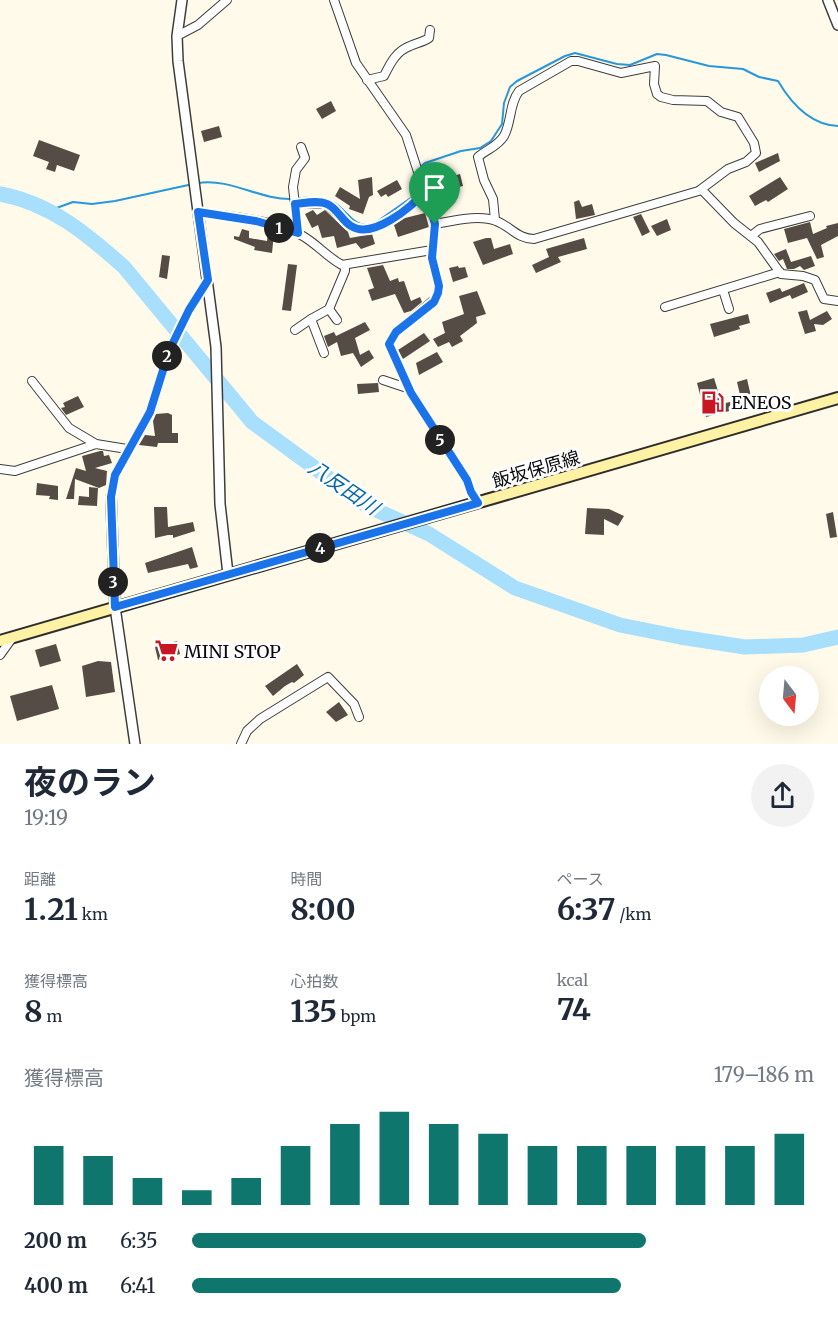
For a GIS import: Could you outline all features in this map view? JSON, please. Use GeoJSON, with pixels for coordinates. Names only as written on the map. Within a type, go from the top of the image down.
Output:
{"type":"FeatureCollection","features":[{"type":"Feature","properties":{"kind":"main road","name":"飯坂保原線"},"geometry":{"type":"LineString","coordinates":[[0,641],[838,398]]}},
{"type":"Feature","properties":{"kind":"street"},"geometry":{"type":"LineString","coordinates":[[182,0],[177,36],[177,61],[216,347],[220,504],[228,574]]}},
{"type":"Feature","properties":{"kind":"street"},"geometry":{"type":"LineString","coordinates":[[177,36],[198,25],[226,0]]}},
{"type":"Feature","properties":{"kind":"street"},"geometry":{"type":"LineString","coordinates":[[334,0],[351,53],[406,135],[435,224],[432,250],[439,286],[436,298],[389,341],[393,355],[410,389],[467,480],[478,503]]}},
{"type":"Feature","properties":{"kind":"street"},"geometry":{"type":"LineString","coordinates":[[828,0],[838,24]]}},
{"type":"Feature","properties":{"kind":"street"},"geometry":{"type":"LineString","coordinates":[[367,80],[384,76],[398,54],[406,48],[424,42],[429,38],[430,30]]}},
{"type":"Feature","properties":{"kind":"street"},"geometry":{"type":"LineString","coordinates":[[435,224],[473,219],[495,220],[524,238],[534,239],[700,190],[728,169],[746,162],[756,153],[754,143],[738,117],[721,112],[707,101],[673,100],[657,94],[654,84],[655,66],[621,74],[578,61],[571,62],[519,91],[514,97],[504,136],[493,148],[478,157],[484,180],[494,199],[495,220]]}},
{"type":"Feature","properties":{"kind":"street"},"geometry":{"type":"LineString","coordinates":[[298,233],[294,200],[297,170],[305,158],[301,147]]}},
{"type":"Feature","properties":{"kind":"street"},"geometry":{"type":"LineString","coordinates":[[700,190],[765,250],[780,273]]}},
{"type":"Feature","properties":{"kind":"street"},"geometry":{"type":"LineString","coordinates":[[294,200],[327,204],[353,228],[374,229],[416,201],[425,191]]}},
{"type":"Feature","properties":{"kind":"street"},"geometry":{"type":"LineString","coordinates":[[198,212],[256,221],[298,233],[334,260],[345,265],[432,250]]}},
{"type":"Feature","properties":{"kind":"street"},"geometry":{"type":"LineString","coordinates":[[751,236],[760,229],[810,216]]}},
{"type":"Feature","properties":{"kind":"street"},"geometry":{"type":"LineString","coordinates":[[295,330],[329,309],[345,271],[345,265]]}},
{"type":"Feature","properties":{"kind":"street"},"geometry":{"type":"LineString","coordinates":[[665,307],[780,273],[815,280],[824,299],[838,301]]}},
{"type":"Feature","properties":{"kind":"street"},"geometry":{"type":"LineString","coordinates":[[135,744],[115,607],[111,497],[115,475],[150,412],[169,351],[189,310],[208,280]]}},
{"type":"Feature","properties":{"kind":"street"},"geometry":{"type":"LineString","coordinates":[[723,290],[729,309]]}},
{"type":"Feature","properties":{"kind":"street"},"geometry":{"type":"LineString","coordinates":[[329,309],[337,320]]}},
{"type":"Feature","properties":{"kind":"street"},"geometry":{"type":"LineString","coordinates":[[311,319],[324,353]]}},
{"type":"Feature","properties":{"kind":"street"},"geometry":{"type":"LineString","coordinates":[[383,380],[410,389]]}},
{"type":"Feature","properties":{"kind":"street"},"geometry":{"type":"LineString","coordinates":[[32,381],[69,428],[96,444],[128,449]]}},
{"type":"Feature","properties":{"kind":"street"},"geometry":{"type":"LineString","coordinates":[[0,469],[15,471],[96,444]]}},
{"type":"Feature","properties":{"kind":"street"},"geometry":{"type":"LineString","coordinates":[[0,655],[13,637]]}},
{"type":"Feature","properties":{"kind":"street"},"geometry":{"type":"LineString","coordinates":[[241,744],[247,731],[260,719],[328,677],[354,704],[359,717]]}},
{"type":"Feature","properties":{"kind":"building"},"geometry":{"type":"Polygon","coordinates":[[[331,101],[336,111],[322,119],[316,109],[331,101]]]}},
{"type":"Feature","properties":{"kind":"building"},"geometry":{"type":"Polygon","coordinates":[[[219,126],[222,137],[204,142],[201,131],[219,126]]]}},
{"type":"Feature","properties":{"kind":"building"},"geometry":{"type":"Polygon","coordinates":[[[39,140],[80,155],[74,171],[57,165],[55,172],[46,169],[49,162],[33,156],[39,140]]]}},
{"type":"Feature","properties":{"kind":"building"},"geometry":{"type":"Polygon","coordinates":[[[778,153],[780,161],[759,172],[755,163],[778,153]]]}},
{"type":"Feature","properties":{"kind":"building"},"geometry":{"type":"Polygon","coordinates":[[[445,169],[447,178],[460,174],[463,186],[453,188],[452,183],[436,188],[435,184],[429,186],[426,177],[430,176],[429,173],[445,169]]]}},
{"type":"Feature","properties":{"kind":"building"},"geometry":{"type":"Polygon","coordinates":[[[372,177],[373,195],[369,197],[363,214],[349,209],[350,206],[335,196],[340,187],[360,199],[358,180],[372,177]]]}},
{"type":"Feature","properties":{"kind":"building"},"geometry":{"type":"Polygon","coordinates":[[[780,177],[788,189],[768,202],[766,200],[755,206],[749,196],[780,177]]]}},
{"type":"Feature","properties":{"kind":"building"},"geometry":{"type":"Polygon","coordinates":[[[397,180],[402,189],[388,197],[386,194],[381,197],[377,191],[397,180]]]}},
{"type":"Feature","properties":{"kind":"building"},"geometry":{"type":"Polygon","coordinates":[[[579,200],[582,207],[592,204],[595,215],[576,219],[574,202],[579,200]]]}},
{"type":"Feature","properties":{"kind":"building"},"geometry":{"type":"Polygon","coordinates":[[[313,210],[317,215],[325,210],[348,232],[350,238],[372,234],[375,244],[361,249],[356,243],[337,248],[334,236],[322,238],[318,225],[312,228],[305,214],[313,210]]]}},
{"type":"Feature","properties":{"kind":"building"},"geometry":{"type":"Polygon","coordinates":[[[425,213],[429,227],[398,237],[394,225],[405,218],[425,213]]]}},
{"type":"Feature","properties":{"kind":"building"},"geometry":{"type":"Polygon","coordinates":[[[641,214],[650,232],[642,236],[633,217],[641,214]]]}},
{"type":"Feature","properties":{"kind":"building"},"geometry":{"type":"Polygon","coordinates":[[[667,219],[671,230],[657,236],[651,226],[667,219]]]}},
{"type":"Feature","properties":{"kind":"building"},"geometry":{"type":"Polygon","coordinates":[[[810,222],[813,234],[827,228],[826,226],[838,223],[838,236],[821,245],[824,257],[817,259],[807,238],[788,243],[784,229],[810,222]]]}},
{"type":"Feature","properties":{"kind":"building"},"geometry":{"type":"Polygon","coordinates":[[[242,229],[249,231],[249,238],[267,241],[268,232],[274,233],[272,253],[254,250],[255,247],[234,239],[234,236],[239,237],[242,229]]]}},
{"type":"Feature","properties":{"kind":"building"},"geometry":{"type":"Polygon","coordinates":[[[491,238],[494,249],[510,244],[513,254],[483,265],[473,242],[491,238]]]}},
{"type":"Feature","properties":{"kind":"building"},"geometry":{"type":"Polygon","coordinates":[[[584,238],[587,249],[558,257],[561,262],[536,273],[532,265],[549,257],[546,249],[584,238]]]}},
{"type":"Feature","properties":{"kind":"building"},"geometry":{"type":"Polygon","coordinates":[[[786,249],[791,262],[811,256],[815,266],[804,270],[800,266],[787,269],[783,259],[779,261],[774,254],[786,249]]]}},
{"type":"Feature","properties":{"kind":"building"},"geometry":{"type":"Polygon","coordinates":[[[162,255],[170,256],[167,279],[159,277],[162,255]]]}},
{"type":"Feature","properties":{"kind":"building"},"geometry":{"type":"Polygon","coordinates":[[[288,264],[297,265],[291,311],[282,310],[288,264]]]}},
{"type":"Feature","properties":{"kind":"building"},"geometry":{"type":"Polygon","coordinates":[[[383,265],[390,281],[398,278],[399,282],[404,281],[411,301],[420,297],[422,302],[411,311],[404,313],[395,294],[372,301],[368,290],[374,288],[367,268],[383,265]]]}},
{"type":"Feature","properties":{"kind":"building"},"geometry":{"type":"Polygon","coordinates":[[[458,266],[459,268],[465,267],[468,277],[453,282],[449,268],[458,266]]]}},
{"type":"Feature","properties":{"kind":"building"},"geometry":{"type":"Polygon","coordinates":[[[804,283],[808,292],[792,299],[790,295],[770,303],[766,293],[780,288],[782,292],[804,283]]]}},
{"type":"Feature","properties":{"kind":"building"},"geometry":{"type":"Polygon","coordinates":[[[477,291],[486,314],[476,317],[477,323],[460,336],[463,341],[452,347],[449,342],[438,347],[433,339],[445,333],[442,322],[464,314],[459,296],[477,291]]]}},
{"type":"Feature","properties":{"kind":"building"},"geometry":{"type":"Polygon","coordinates":[[[807,310],[810,320],[827,311],[832,319],[823,325],[814,324],[816,331],[805,334],[798,312],[807,310]]]}},
{"type":"Feature","properties":{"kind":"building"},"geometry":{"type":"Polygon","coordinates":[[[748,314],[750,323],[739,326],[740,329],[714,337],[710,324],[748,314]]]}},
{"type":"Feature","properties":{"kind":"building"},"geometry":{"type":"Polygon","coordinates":[[[365,322],[370,330],[355,338],[360,355],[369,350],[374,358],[361,367],[353,353],[341,356],[337,342],[328,347],[324,336],[334,332],[336,336],[365,322]]]}},
{"type":"Feature","properties":{"kind":"building"},"geometry":{"type":"Polygon","coordinates":[[[424,333],[430,341],[403,359],[398,350],[424,333]]]}},
{"type":"Feature","properties":{"kind":"building"},"geometry":{"type":"Polygon","coordinates":[[[437,352],[443,362],[419,375],[416,363],[437,352]]]}},
{"type":"Feature","properties":{"kind":"building"},"geometry":{"type":"Polygon","coordinates":[[[714,378],[722,404],[741,399],[737,382],[747,379],[753,405],[706,417],[697,383],[714,378]]]}},
{"type":"Feature","properties":{"kind":"building"},"geometry":{"type":"Polygon","coordinates":[[[378,383],[379,392],[358,394],[357,384],[378,383]]]}},
{"type":"Feature","properties":{"kind":"building"},"geometry":{"type":"Polygon","coordinates":[[[78,396],[84,407],[66,415],[61,408],[65,407],[63,403],[78,396]]]}},
{"type":"Feature","properties":{"kind":"building"},"geometry":{"type":"Polygon","coordinates":[[[156,414],[172,415],[172,433],[178,433],[178,443],[158,443],[157,447],[139,445],[145,435],[155,436],[153,421],[156,414]]]}},
{"type":"Feature","properties":{"kind":"building"},"geometry":{"type":"Polygon","coordinates":[[[103,451],[104,456],[109,455],[112,463],[95,468],[107,471],[106,485],[99,488],[75,479],[74,499],[66,499],[76,468],[86,471],[82,456],[103,451]]]}},
{"type":"Feature","properties":{"kind":"building"},"geometry":{"type":"Polygon","coordinates":[[[37,483],[58,486],[58,500],[49,499],[50,496],[36,495],[37,483]]]}},
{"type":"Feature","properties":{"kind":"building"},"geometry":{"type":"Polygon","coordinates":[[[89,487],[98,488],[97,506],[78,505],[79,496],[89,497],[89,487]]]}},
{"type":"Feature","properties":{"kind":"building"},"geometry":{"type":"Polygon","coordinates":[[[154,507],[167,507],[168,527],[193,522],[195,531],[173,538],[173,535],[168,535],[155,538],[154,507]]]}},
{"type":"Feature","properties":{"kind":"building"},"geometry":{"type":"Polygon","coordinates":[[[587,508],[609,509],[624,516],[618,526],[604,519],[604,535],[585,534],[587,508]]]}},
{"type":"Feature","properties":{"kind":"building"},"geometry":{"type":"Polygon","coordinates":[[[833,512],[837,537],[830,538],[826,514],[833,512]]]}},
{"type":"Feature","properties":{"kind":"building"},"geometry":{"type":"Polygon","coordinates":[[[192,547],[198,567],[190,569],[188,564],[148,573],[145,563],[192,547]]]}},
{"type":"Feature","properties":{"kind":"building"},"geometry":{"type":"Polygon","coordinates":[[[177,641],[180,654],[158,660],[155,647],[177,641]]]}},
{"type":"Feature","properties":{"kind":"building"},"geometry":{"type":"Polygon","coordinates":[[[56,644],[61,661],[40,667],[35,650],[56,644]]]}},
{"type":"Feature","properties":{"kind":"building"},"geometry":{"type":"Polygon","coordinates":[[[98,661],[111,662],[115,692],[86,697],[82,666],[98,661]]]}},
{"type":"Feature","properties":{"kind":"building"},"geometry":{"type":"Polygon","coordinates":[[[297,664],[304,675],[273,696],[265,686],[297,664]]]}},
{"type":"Feature","properties":{"kind":"building"},"geometry":{"type":"Polygon","coordinates":[[[52,685],[59,709],[17,721],[10,696],[52,685]]]}},
{"type":"Feature","properties":{"kind":"building"},"geometry":{"type":"Polygon","coordinates":[[[339,702],[348,715],[336,722],[326,712],[339,702]]]}},
{"type":"Feature","properties":{"kind":"waterway"},"geometry":{"type":"LineString","coordinates":[[375,223],[415,195],[412,179],[425,163],[461,151],[480,148],[491,141],[502,124],[504,103],[510,87],[517,81],[575,53],[617,64],[630,65],[657,54],[709,66],[743,69],[759,77],[778,81],[802,111],[819,122],[838,126]]}},
{"type":"Feature","properties":{"kind":"waterway"},"geometry":{"type":"LineString","coordinates":[[198,183],[210,182],[234,186],[268,196],[292,199]]}},
{"type":"Feature","properties":{"kind":"waterway"},"geometry":{"type":"LineString","coordinates":[[51,210],[73,202],[92,204],[115,201],[193,184]]}},
{"type":"Feature","properties":{"kind":"waterway","name":"八反田川"},"geometry":{"type":"LineString","coordinates":[[0,194],[18,198],[51,212],[82,232],[124,267],[252,422],[367,506],[429,534],[515,588],[620,625],[745,647],[803,645],[838,637]]}},
{"type":"Feature","properties":{"kind":"waterway"},"geometry":{"type":"LineString","coordinates":[[298,198],[327,199],[356,222],[367,225]]}},
{"type":"Feature","properties":{"kind":"place","name":"ENEOS"},"geometry":{"type":"Point","coordinates":[713,402]}},
{"type":"Feature","properties":{"kind":"place","name":"MINI STOP"},"geometry":{"type":"Point","coordinates":[166,651]}},
{"type":"Feature","properties":{"kind":"route"},"geometry":{"type":"LineString","coordinates":[[425,191],[435,224],[432,258],[439,286],[438,293],[434,302],[396,332],[389,344],[411,393],[467,480],[478,503],[115,607],[111,487],[118,467],[150,412],[169,351],[189,310],[208,280],[198,212],[256,221],[298,233],[295,204],[321,202],[331,206],[343,221],[353,228],[367,230],[381,226],[416,201],[425,191]]}}]}
